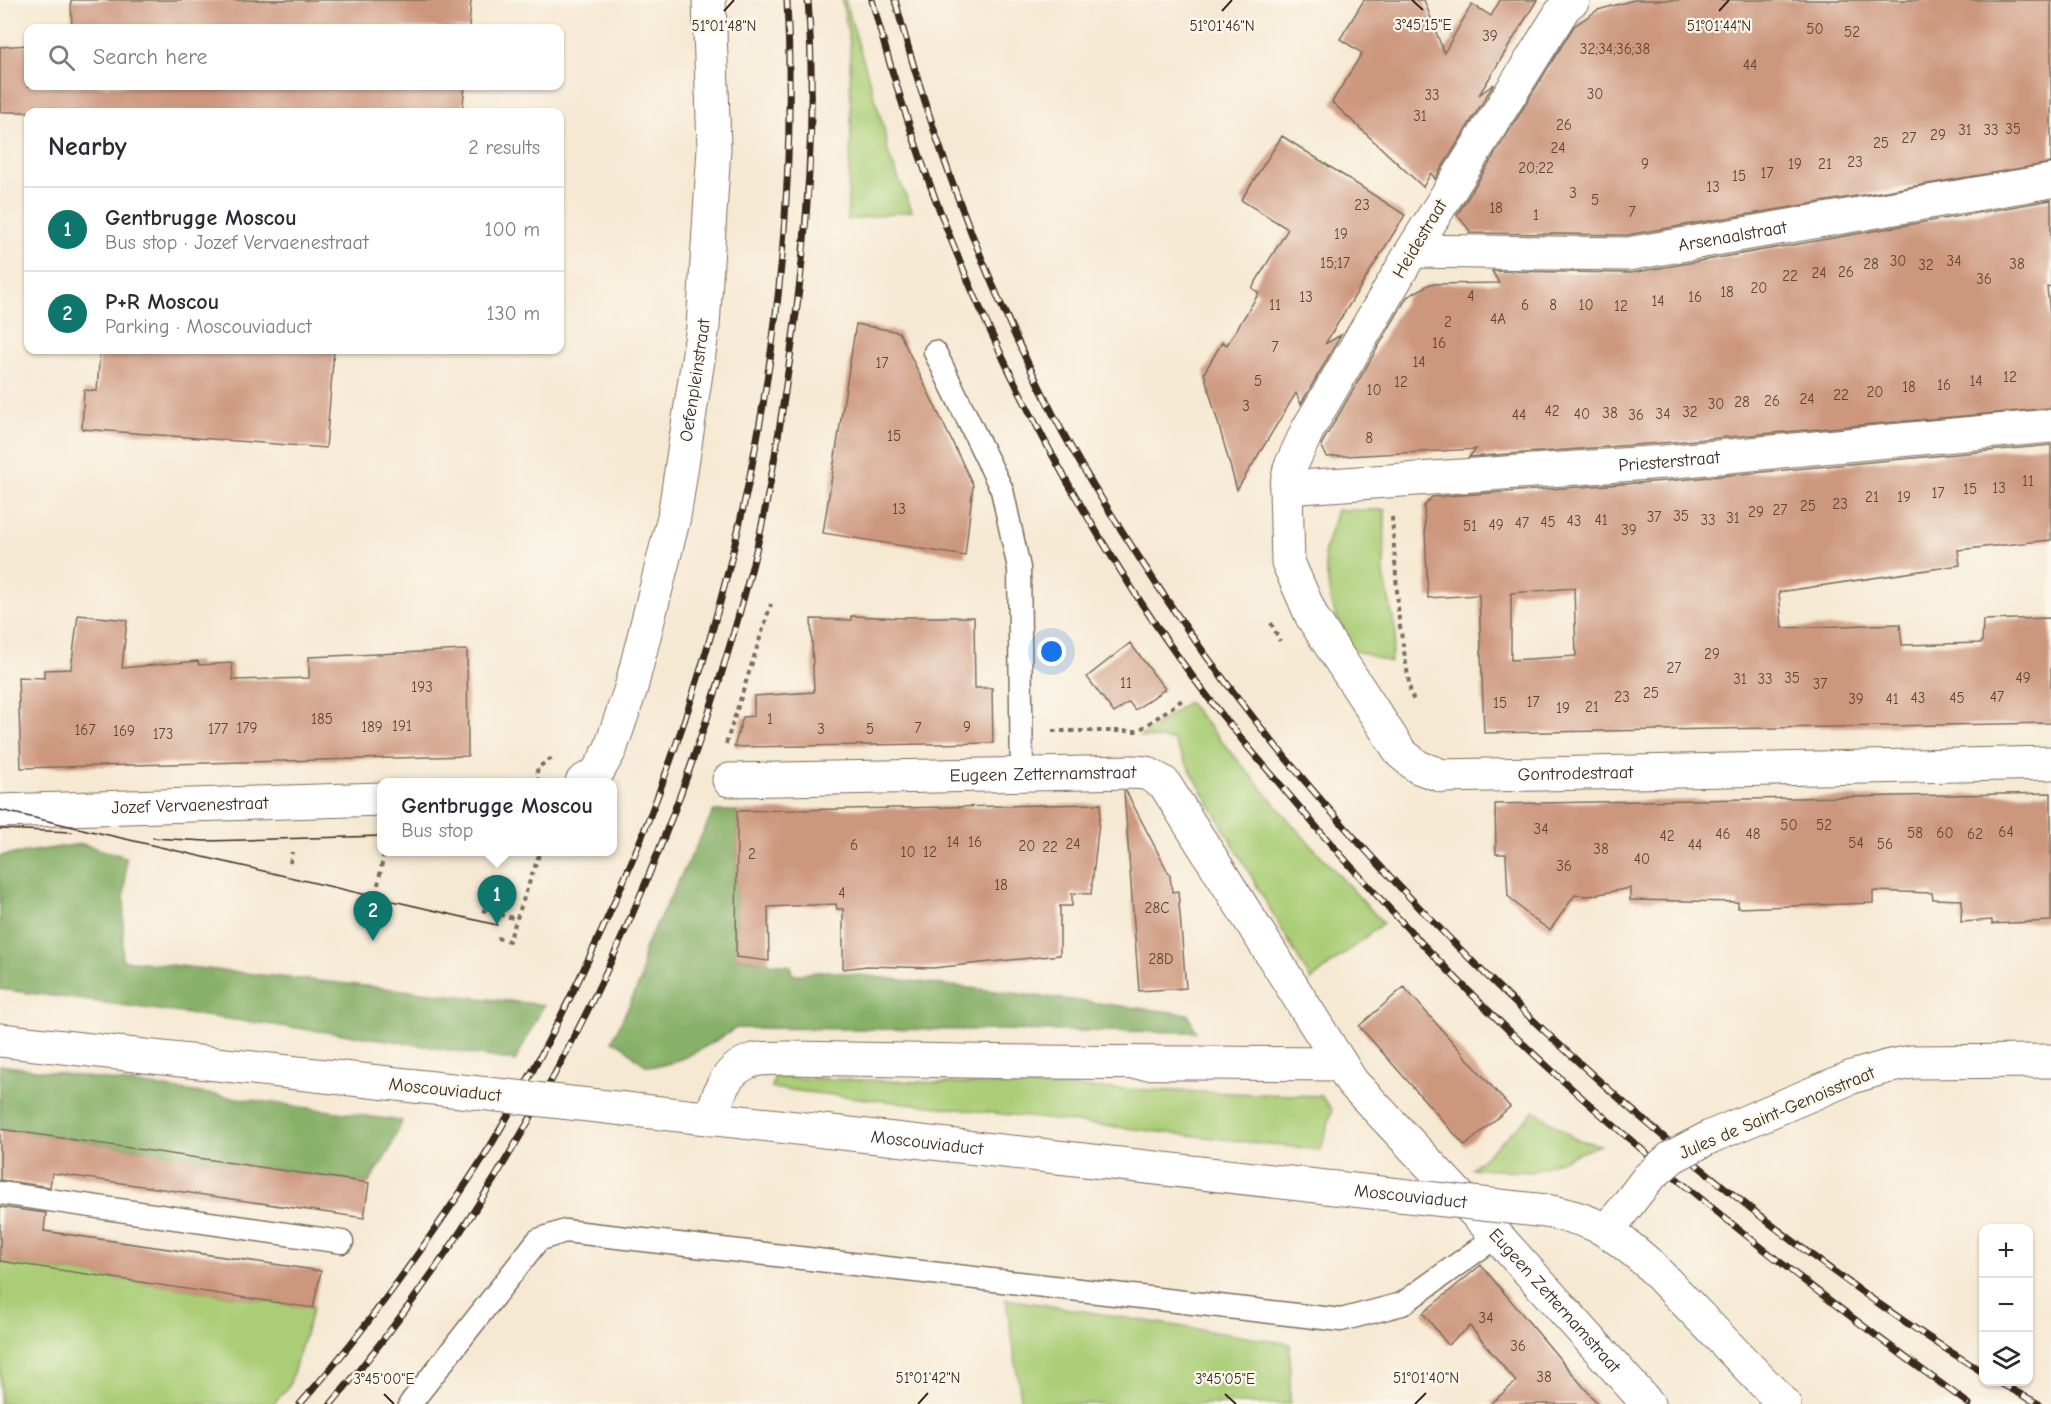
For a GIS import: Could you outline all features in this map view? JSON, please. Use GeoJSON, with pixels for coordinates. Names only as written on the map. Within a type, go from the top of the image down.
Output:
{"type":"FeatureCollection","features":[{"type":"Feature","properties":{"kind":"street","name":"Oefenpleinstraat"},"geometry":{"type":"LineString","coordinates":[[590,778],[597,773],[610,750],[631,688],[674,517],[703,327],[714,148],[709,0]]}},
{"type":"Feature","properties":{"kind":"street","name":"Heidestraat"},"geometry":{"type":"LineString","coordinates":[[1286,488],[1290,468],[1308,429],[1412,251],[1565,6],[1573,0]]}},
{"type":"Feature","properties":{"kind":"street","name":"Arsenaalstraat"},"geometry":{"type":"LineString","coordinates":[[1412,251],[1628,254],[2051,181]]}},
{"type":"Feature","properties":{"kind":"street","name":"Priesterstraat"},"geometry":{"type":"LineString","coordinates":[[1286,488],[1664,462],[2051,426]]}},
{"type":"Feature","properties":{"kind":"street","name":"Gontrodestraat"},"geometry":{"type":"LineString","coordinates":[[1286,488],[1288,562],[1312,617],[1401,753],[1418,767],[1443,776],[2051,763]]}},
{"type":"Feature","properties":{"kind":"street","name":"Eugeen Zetternamstraat"},"geometry":{"type":"LineString","coordinates":[[729,780],[1133,772],[1146,773],[1164,783],[1352,1082],[1497,1236],[1648,1404]]}},
{"type":"Feature","properties":{"kind":"street","name":"Jozef Vervaenestraat"},"geometry":{"type":"LineString","coordinates":[[0,811],[377,799]]}},
{"type":"Feature","properties":{"kind":"street","name":"Moscouviaduct"},"geometry":{"type":"LineString","coordinates":[[0,1040],[1546,1211],[1572,1216],[1608,1230],[1649,1264],[1784,1404]]}},
{"type":"Feature","properties":{"kind":"street"},"geometry":{"type":"LineString","coordinates":[[711,1119],[720,1088],[735,1070],[754,1060],[788,1058],[1341,1064]]}},
{"type":"Feature","properties":{"kind":"street","name":"Jules de Saint-Genoisstraat"},"geometry":{"type":"LineString","coordinates":[[1608,1230],[1648,1178],[1672,1157],[1710,1137],[1852,1077],[1912,1062],[2051,1061]]}},
{"type":"Feature","properties":{"kind":"lane"},"geometry":{"type":"LineString","coordinates":[[935,352],[1002,490],[1019,568],[1022,773]]}},
{"type":"Feature","properties":{"kind":"lane"},"geometry":{"type":"LineString","coordinates":[[0,1193],[342,1242]]}},
{"type":"Feature","properties":{"kind":"lane"},"geometry":{"type":"LineString","coordinates":[[410,1404],[538,1240],[566,1231],[1341,1320],[1402,1304],[1497,1236]]}},
{"type":"Feature","properties":{"kind":"path"},"geometry":{"type":"LineString","coordinates":[[1393,480],[1391,498],[1399,620],[1411,695],[1417,705]]}},
{"type":"Feature","properties":{"kind":"path"},"geometry":{"type":"LineString","coordinates":[[729,780],[724,749],[771,604]]}},
{"type":"Feature","properties":{"kind":"path"},"geometry":{"type":"LineString","coordinates":[[1051,731],[1138,731],[1185,698]]}},
{"type":"Feature","properties":{"kind":"path"},"geometry":{"type":"LineString","coordinates":[[290,863],[292,852]]}},
{"type":"Feature","properties":{"kind":"path"},"geometry":{"type":"LineString","coordinates":[[378,885],[383,856]]}},
{"type":"Feature","properties":{"kind":"path"},"geometry":{"type":"LineString","coordinates":[[497,938],[509,941],[539,856]]}},
{"type":"Feature","properties":{"kind":"path"},"geometry":{"type":"LineString","coordinates":[[482,910],[517,919]]}},
{"type":"Feature","properties":{"kind":"green space"},"geometry":{"type":"Polygon","coordinates":[[[842,0],[845,0],[884,129],[888,153],[912,211],[847,220],[851,138],[850,43],[842,0]]]}},
{"type":"Feature","properties":{"kind":"green space"},"geometry":{"type":"Polygon","coordinates":[[[1337,510],[1385,510],[1384,575],[1396,634],[1390,662],[1352,650],[1331,604],[1324,553],[1337,510]]]}},
{"type":"Feature","properties":{"kind":"green space"},"geometry":{"type":"Polygon","coordinates":[[[1188,702],[1298,831],[1383,923],[1311,980],[1173,740],[1140,737],[1188,702]]]}},
{"type":"Feature","properties":{"kind":"green space"},"geometry":{"type":"Polygon","coordinates":[[[714,811],[737,811],[736,957],[791,966],[792,975],[826,971],[1188,1014],[1196,1032],[736,1028],[679,1060],[655,1066],[646,1065],[622,1045],[612,1041],[641,980],[644,949],[714,811]]]}},
{"type":"Feature","properties":{"kind":"green space"},"geometry":{"type":"Polygon","coordinates":[[[82,844],[126,857],[122,960],[544,1005],[515,1061],[388,1040],[0,989],[0,856],[82,844]]]}},
{"type":"Feature","properties":{"kind":"green space"},"geometry":{"type":"Polygon","coordinates":[[[0,1065],[402,1121],[389,1151],[369,1183],[0,1129],[0,1065]]]}},
{"type":"Feature","properties":{"kind":"green space"},"geometry":{"type":"Polygon","coordinates":[[[774,1077],[1321,1096],[1332,1110],[1321,1150],[772,1088],[774,1077]]]}},
{"type":"Feature","properties":{"kind":"green space"},"geometry":{"type":"Polygon","coordinates":[[[1535,1111],[1575,1139],[1600,1145],[1531,1172],[1472,1168],[1535,1111]]]}},
{"type":"Feature","properties":{"kind":"green space"},"geometry":{"type":"Polygon","coordinates":[[[0,1261],[313,1308],[289,1386],[273,1404],[0,1404],[0,1261]]]}},
{"type":"Feature","properties":{"kind":"green space"},"geometry":{"type":"Polygon","coordinates":[[[1006,1299],[1290,1344],[1290,1404],[1022,1404],[1006,1299]]]}},
{"type":"Feature","properties":{"kind":"building"},"geometry":{"type":"Polygon","coordinates":[[[71,0],[471,0],[469,24],[72,24],[71,0]]]}},
{"type":"Feature","properties":{"kind":"building"},"geometry":{"type":"Polygon","coordinates":[[[1364,0],[1424,0],[1444,53],[1472,4],[1491,16],[1500,0],[1537,0],[1479,95],[1494,84],[1435,179],[1431,173],[1423,187],[1332,102],[1362,53],[1340,39],[1364,0]]]}},
{"type":"Feature","properties":{"kind":"building"},"geometry":{"type":"Polygon","coordinates":[[[1634,0],[2051,0],[2051,163],[1627,235],[1469,233],[1470,231],[1457,215],[1574,26],[1598,10],[1634,0]]]}},
{"type":"Feature","properties":{"kind":"building"},"geometry":{"type":"Polygon","coordinates":[[[24,45],[24,90],[465,90],[462,108],[24,108],[24,112],[0,112],[0,47],[24,45]]]}},
{"type":"Feature","properties":{"kind":"building"},"geometry":{"type":"Polygon","coordinates":[[[1282,136],[1405,215],[1325,344],[1341,335],[1301,404],[1296,393],[1237,490],[1204,373],[1222,342],[1227,345],[1259,293],[1252,288],[1288,229],[1241,200],[1282,136]]]}},
{"type":"Feature","properties":{"kind":"building"},"geometry":{"type":"Polygon","coordinates":[[[2051,200],[2051,286],[2047,287],[2051,325],[2051,408],[1662,443],[1469,457],[1476,449],[1327,457],[1321,445],[1407,297],[1430,284],[1499,283],[1492,271],[1631,273],[2051,200]]]}},
{"type":"Feature","properties":{"kind":"building"},"geometry":{"type":"Polygon","coordinates":[[[856,324],[899,332],[973,485],[965,556],[823,533],[856,324]]]}},
{"type":"Feature","properties":{"kind":"building"},"geometry":{"type":"Polygon","coordinates":[[[100,354],[334,354],[326,448],[82,429],[84,390],[97,391],[100,354]]]}},
{"type":"Feature","properties":{"kind":"building"},"geometry":{"type":"Polygon","coordinates":[[[2051,445],[2051,540],[1958,550],[1960,565],[1779,592],[1782,628],[1900,624],[1902,645],[1982,643],[1983,620],[2051,618],[2051,723],[1484,733],[1479,595],[1428,598],[1424,506],[1432,497],[1666,481],[2051,445]],[[1574,588],[1511,593],[1511,660],[1576,656],[1574,588]]]}},
{"type":"Feature","properties":{"kind":"building"},"geometry":{"type":"Polygon","coordinates":[[[78,615],[127,620],[122,668],[198,661],[199,665],[232,663],[233,680],[309,678],[309,657],[467,650],[468,756],[21,768],[18,677],[44,678],[44,670],[71,669],[78,615]]]}},
{"type":"Feature","properties":{"kind":"building"},"geometry":{"type":"Polygon","coordinates":[[[851,616],[974,617],[975,688],[992,688],[993,743],[734,747],[743,717],[754,716],[754,696],[814,692],[811,619],[851,620],[851,616]]]}},
{"type":"Feature","properties":{"kind":"building"},"geometry":{"type":"Polygon","coordinates":[[[1130,643],[1165,689],[1135,710],[1129,702],[1114,713],[1087,677],[1130,643]]]}},
{"type":"Feature","properties":{"kind":"building"},"geometry":{"type":"Polygon","coordinates":[[[1124,791],[1170,876],[1172,892],[1178,891],[1186,988],[1139,991],[1124,791]]]}},
{"type":"Feature","properties":{"kind":"building"},"geometry":{"type":"Polygon","coordinates":[[[2051,793],[2051,921],[1992,924],[1992,920],[1961,922],[1962,900],[1933,899],[1932,893],[1873,891],[1873,903],[1738,908],[1738,902],[1630,900],[1630,888],[1589,896],[1575,895],[1550,930],[1529,916],[1508,896],[1506,854],[1496,854],[1495,804],[2051,793]]]}},
{"type":"Feature","properties":{"kind":"building"},"geometry":{"type":"Polygon","coordinates":[[[1101,804],[1091,894],[1072,893],[1072,906],[1060,906],[1060,955],[933,968],[867,966],[843,969],[843,909],[837,909],[836,904],[768,907],[769,961],[736,957],[737,811],[1101,804]]]}},
{"type":"Feature","properties":{"kind":"building"},"geometry":{"type":"Polygon","coordinates":[[[1404,987],[1510,1107],[1465,1146],[1359,1026],[1404,987]]]}},
{"type":"Feature","properties":{"kind":"building"},"geometry":{"type":"Polygon","coordinates":[[[0,1129],[369,1183],[364,1218],[52,1173],[50,1187],[0,1180],[0,1129]]]}},
{"type":"Feature","properties":{"kind":"building"},"geometry":{"type":"Polygon","coordinates":[[[0,1207],[46,1213],[44,1231],[321,1271],[313,1308],[0,1261],[0,1207]]]}},
{"type":"Feature","properties":{"kind":"building"},"geometry":{"type":"Polygon","coordinates":[[[1481,1265],[1598,1404],[1490,1404],[1516,1382],[1470,1326],[1448,1345],[1423,1313],[1481,1265]]]}},
{"type":"Feature","properties":{"kind":"tram line"},"geometry":{"type":"LineString","coordinates":[[0,810],[497,925]]}},
{"type":"Feature","properties":{"kind":"tram line"},"geometry":{"type":"LineString","coordinates":[[0,829],[72,832]]}},
{"type":"Feature","properties":{"kind":"tram line"},"geometry":{"type":"LineString","coordinates":[[153,838],[206,841],[377,836]]}},
{"type":"Feature","properties":{"kind":"railway"},"geometry":{"type":"LineString","coordinates":[[300,1404],[355,1338],[407,1269],[477,1167],[512,1108],[553,1032],[603,928],[649,818],[689,706],[723,591],[750,475],[770,357],[783,239],[789,120],[787,0]]}},
{"type":"Feature","properties":{"kind":"railway"},"geometry":{"type":"LineString","coordinates":[[331,1404],[404,1312],[472,1215],[533,1114],[588,1010],[637,902],[681,792],[719,680],[752,567],[764,517],[777,441],[801,274],[809,183],[811,46],[808,0]]}},
{"type":"Feature","properties":{"kind":"railway"},"geometry":{"type":"LineString","coordinates":[[872,0],[918,151],[945,225],[1008,369],[1083,509],[1150,616],[1206,695],[1353,869],[1454,977],[1525,1046],[1610,1122],[1710,1206],[1812,1287],[1969,1404]]}},
{"type":"Feature","properties":{"kind":"railway"},"geometry":{"type":"LineString","coordinates":[[895,0],[926,106],[963,210],[1005,312],[1052,412],[1072,450],[1140,559],[1230,688],[1279,750],[1330,810],[1437,926],[1493,982],[1601,1082],[1705,1172],[1813,1257],[1926,1336],[1979,1370]]}},
{"type":"Feature","properties":{"kind":"railway"},"geometry":{"type":"LineString","coordinates":[[2005,1386],[2039,1404]]}},
{"type":"Feature","properties":{"kind":"place","name":"Gentbrugge Moscou"},"geometry":{"type":"Point","coordinates":[497,925]}},
{"type":"Feature","properties":{"kind":"place","name":"P+R Moscou"},"geometry":{"type":"Point","coordinates":[373,941]}}]}
